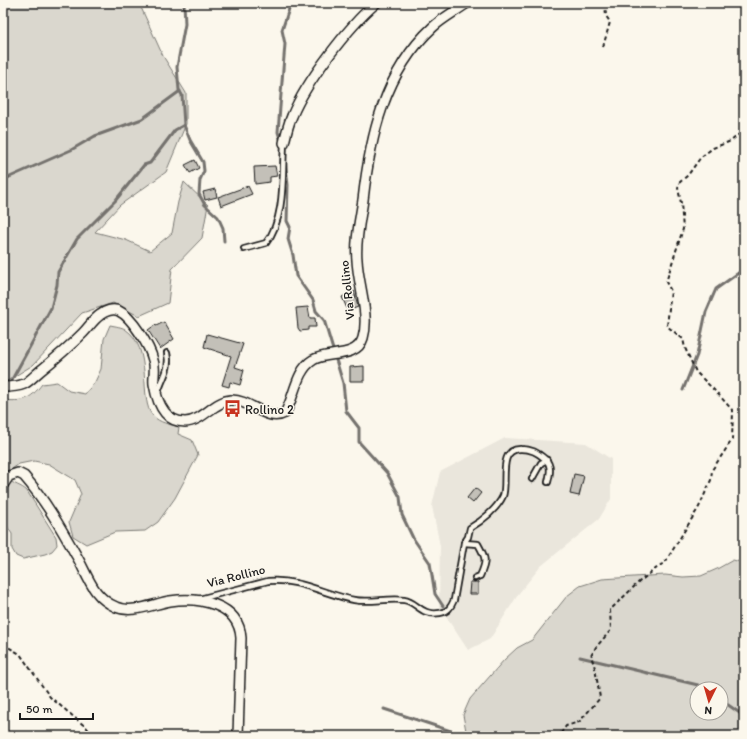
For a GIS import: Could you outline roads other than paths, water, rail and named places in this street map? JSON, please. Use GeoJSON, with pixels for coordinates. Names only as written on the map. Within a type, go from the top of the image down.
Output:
{"type":"FeatureCollection","features":[{"type":"Feature","properties":{"kind":"street"},"geometry":{"type":"LineString","coordinates":[[284,143],[292,116],[309,84],[334,49],[376,3]]}},
{"type":"Feature","properties":{"kind":"street","name":"Via Rollino"},"geometry":{"type":"LineString","coordinates":[[3,387],[25,384],[72,343],[99,315],[111,310],[119,311],[126,315],[145,342],[154,360],[154,383],[162,410],[165,414],[183,422],[195,419],[220,404],[231,400],[240,401],[277,416],[285,413],[298,380],[312,360],[343,353],[360,345],[364,332],[364,308],[356,250],[371,146],[380,110],[401,67],[427,33],[446,17],[467,3]]}},
{"type":"Feature","properties":{"kind":"street","name":"Via Rollino"},"geometry":{"type":"LineString","coordinates":[[3,485],[12,474],[18,473],[24,476],[58,524],[78,557],[88,580],[96,592],[117,608],[131,609],[169,601],[193,600],[225,609],[235,618],[241,630],[238,736]]}},
{"type":"Feature","properties":{"kind":"lane"},"geometry":{"type":"LineString","coordinates":[[244,249],[266,243],[276,227],[280,212],[284,143]]}},
{"type":"Feature","properties":{"kind":"lane"},"geometry":{"type":"LineString","coordinates":[[157,395],[168,371],[169,362],[167,353]]}},
{"type":"Feature","properties":{"kind":"lane","name":"Via Rollino"},"geometry":{"type":"LineString","coordinates":[[193,600],[268,581],[278,580],[357,601],[406,601],[430,615],[444,613],[451,607],[454,600],[464,543],[468,537],[470,528],[481,521],[503,494],[505,461],[510,453],[518,449],[531,449],[547,460]]}},
{"type":"Feature","properties":{"kind":"lane"},"geometry":{"type":"LineString","coordinates":[[532,479],[541,463],[547,460],[551,471],[548,482]]}},
{"type":"Feature","properties":{"kind":"lane"},"geometry":{"type":"LineString","coordinates":[[464,543],[478,544],[485,556],[485,566],[480,576],[475,578]]}},
{"type":"Feature","properties":{"kind":"waterway"},"geometry":{"type":"LineString","coordinates":[[184,3],[185,24],[177,67],[179,90],[182,95],[184,125],[190,140],[203,162],[204,171],[200,180],[199,194],[205,205],[218,217],[223,228],[224,241]]}},
{"type":"Feature","properties":{"kind":"waterway"},"geometry":{"type":"LineString","coordinates":[[281,142],[278,132],[285,44],[282,30],[291,3]]}},
{"type":"Feature","properties":{"kind":"waterway"},"geometry":{"type":"LineString","coordinates":[[3,180],[71,150],[95,136],[142,119],[180,91]]}},
{"type":"Feature","properties":{"kind":"waterway"},"geometry":{"type":"LineString","coordinates":[[3,396],[51,308],[57,285],[58,272],[77,239],[115,201],[144,165],[150,163],[175,130],[184,125]]}},
{"type":"Feature","properties":{"kind":"waterway"},"geometry":{"type":"LineString","coordinates":[[285,159],[288,185],[287,221],[290,227],[288,239],[293,255],[296,276],[313,300],[316,311],[324,320],[343,383],[346,411],[359,428],[359,442],[387,473],[400,497],[402,515],[413,538],[430,563],[435,594],[443,606]]}},
{"type":"Feature","properties":{"kind":"waterway"},"geometry":{"type":"LineString","coordinates":[[683,390],[697,355],[706,312],[716,289],[744,269]]}},
{"type":"Feature","properties":{"kind":"waterway"},"geometry":{"type":"LineString","coordinates":[[580,657],[689,683]]}},
{"type":"Feature","properties":{"kind":"waterway"},"geometry":{"type":"LineString","coordinates":[[729,706],[744,716]]}},
{"type":"Feature","properties":{"kind":"waterway"},"geometry":{"type":"LineString","coordinates":[[384,709],[466,736]]}},
{"type":"Feature","properties":{"kind":"waterway"},"geometry":{"type":"LineString","coordinates":[[741,736],[744,733]]}},
{"type":"Feature","properties":{"kind":"place","name":"Rollino 2"},"geometry":{"type":"Point","coordinates":[232,409]}}]}
